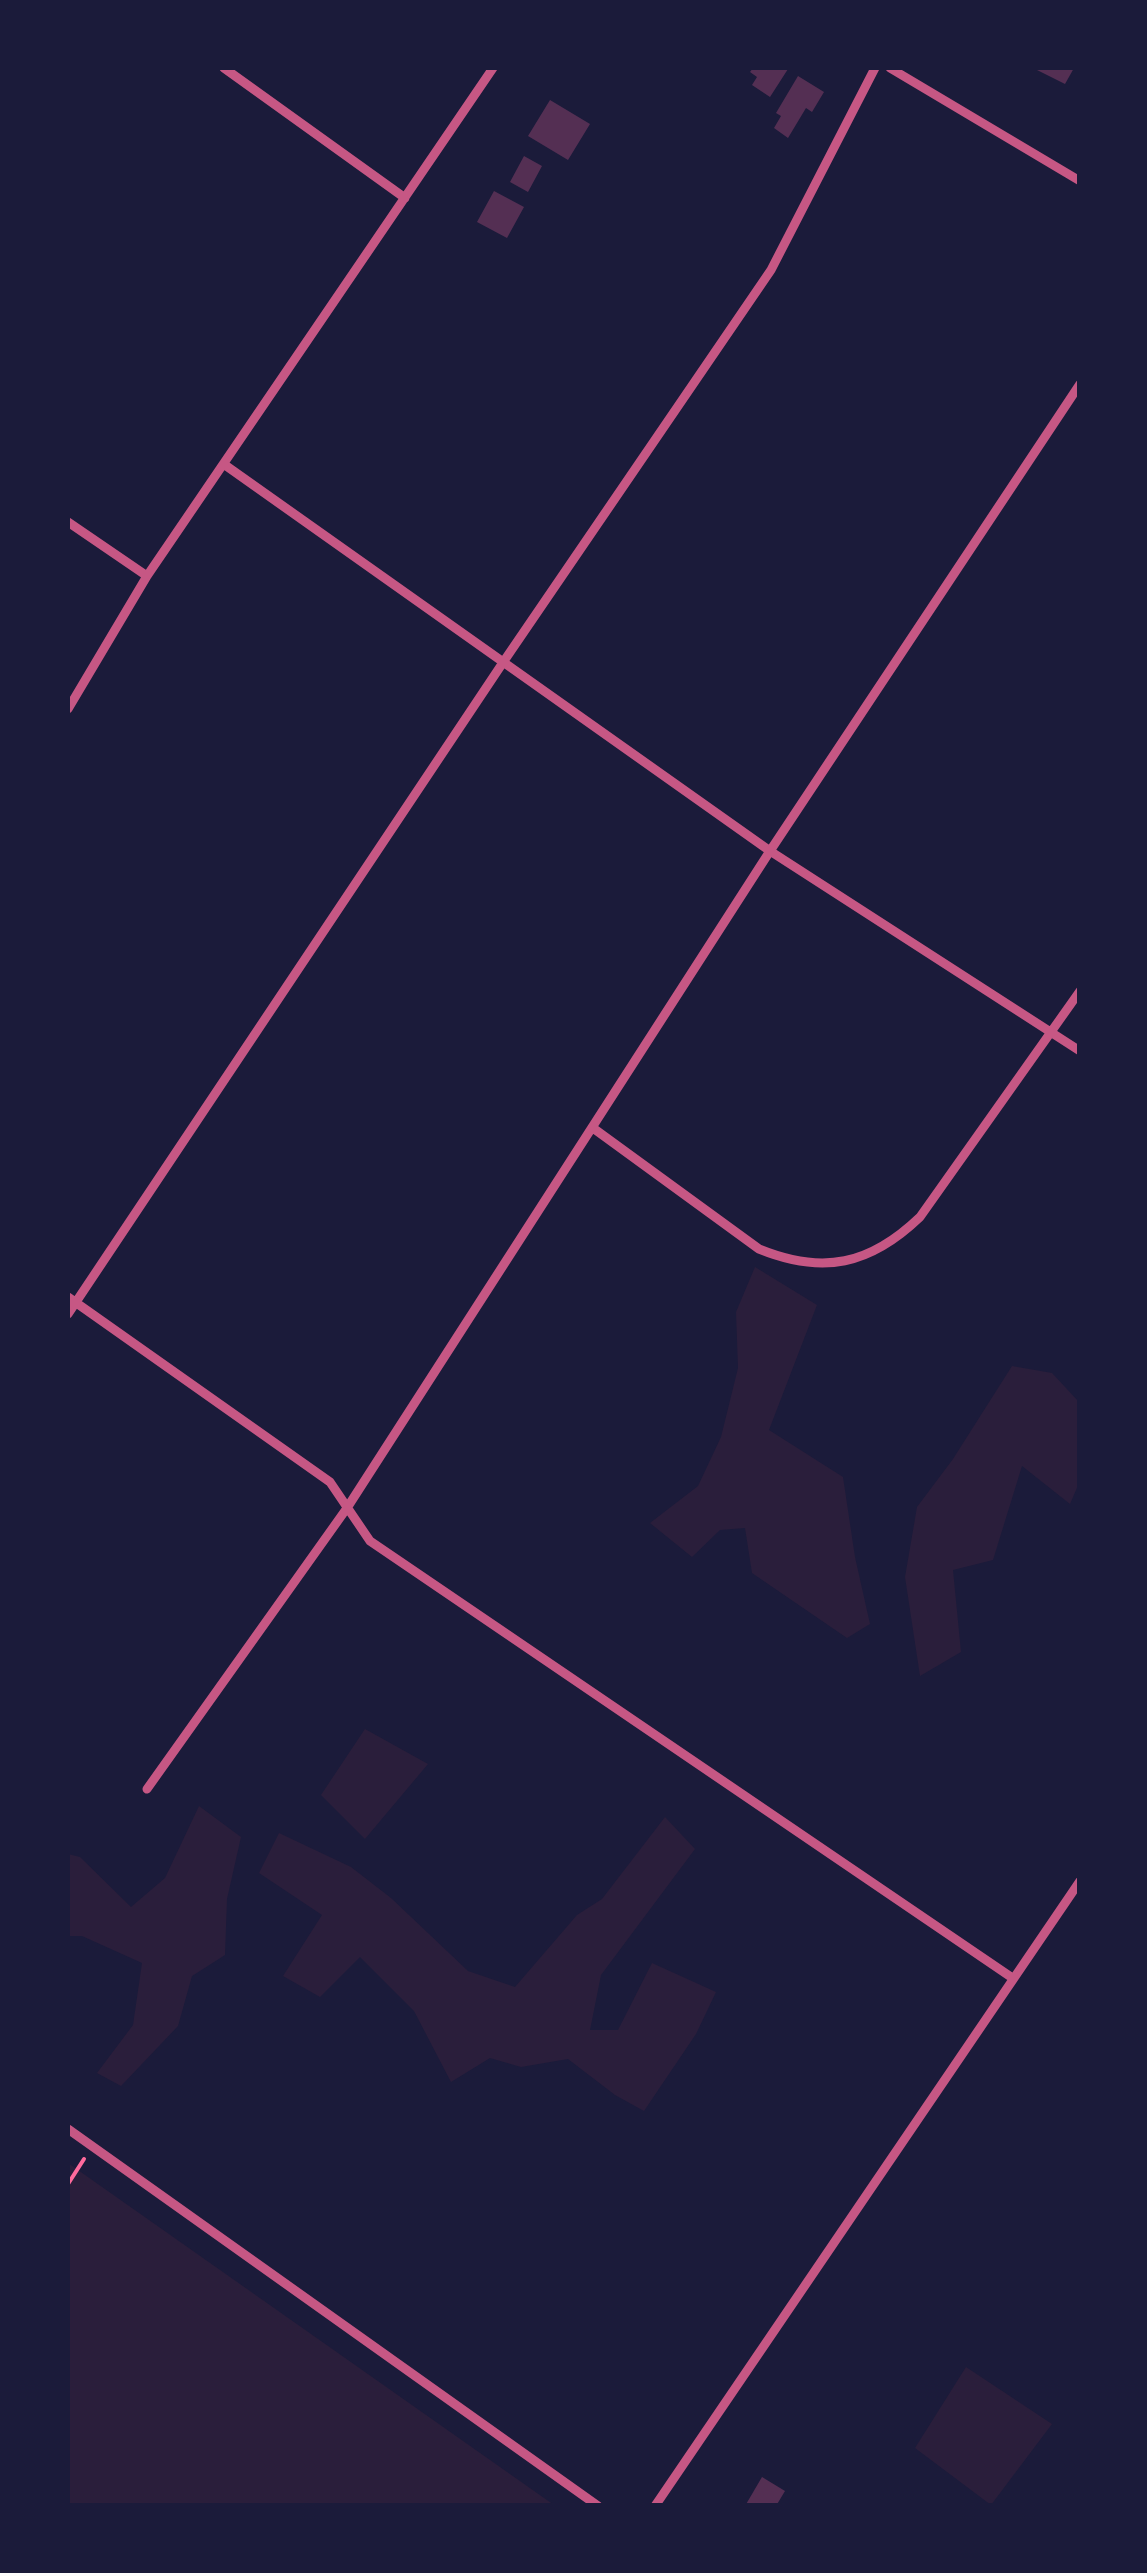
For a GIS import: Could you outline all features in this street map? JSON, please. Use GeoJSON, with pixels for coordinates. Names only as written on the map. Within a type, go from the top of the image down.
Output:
{"type":"FeatureCollection","features":[{"type":"Feature","properties":{"kind":"street"},"geometry":{"type":"LineString","coordinates":[[224,68],[406,198]]}},
{"type":"Feature","properties":{"kind":"street"},"geometry":{"type":"LineString","coordinates":[[68,709],[147,576],[493,68]]}},
{"type":"Feature","properties":{"kind":"street"},"geometry":{"type":"LineString","coordinates":[[68,1314],[72,1300],[770,270],[876,68]]}},
{"type":"Feature","properties":{"kind":"street"},"geometry":{"type":"LineString","coordinates":[[890,68],[1080,181]]}},
{"type":"Feature","properties":{"kind":"street"},"geometry":{"type":"LineString","coordinates":[[146,1789],[346,1508],[770,851],[1080,384]]}},
{"type":"Feature","properties":{"kind":"street"},"geometry":{"type":"LineString","coordinates":[[226,465],[770,851],[1080,1051]]}},
{"type":"Feature","properties":{"kind":"street"},"geometry":{"type":"LineString","coordinates":[[68,522],[147,576]]}},
{"type":"Feature","properties":{"kind":"street"},"geometry":{"type":"LineString","coordinates":[[593,1128],[759,1250],[784,1260],[811,1264],[852,1260],[877,1251],[920,1217],[1080,992]]}},
{"type":"Feature","properties":{"kind":"street"},"geometry":{"type":"LineString","coordinates":[[72,1300],[330,1482],[370,1542],[1011,1977]]}},
{"type":"Feature","properties":{"kind":"street"},"geometry":{"type":"LineString","coordinates":[[655,2506],[1011,1977],[1080,1881]]}},
{"type":"Feature","properties":{"kind":"street"},"geometry":{"type":"LineString","coordinates":[[68,2129],[598,2506]]}},
{"type":"Feature","properties":{"kind":"path"},"geometry":{"type":"LineString","coordinates":[[68,2184],[93,2147]]}},
{"type":"Feature","properties":{"kind":"shaded area"},"geometry":{"type":"Polygon","coordinates":[[[755,1267],[817,1305],[769,1430],[843,1477],[870,1624],[847,1638],[752,1573],[745,1528],[720,1530],[692,1557],[650,1523],[698,1486],[721,1437],[738,1368],[736,1312],[755,1267]]]}},
{"type":"Feature","properties":{"kind":"shaded area"},"geometry":{"type":"Polygon","coordinates":[[[1012,1366],[1052,1373],[1079,1402],[1079,1483],[1070,1504],[1022,1466],[993,1560],[953,1570],[961,1652],[920,1676],[905,1577],[917,1507],[953,1459],[1012,1366]]]}},
{"type":"Feature","properties":{"kind":"shaded area"},"geometry":{"type":"Polygon","coordinates":[[[365,1729],[428,1764],[365,1839],[321,1795],[365,1729]]]}},
{"type":"Feature","properties":{"kind":"shaded area"},"geometry":{"type":"Polygon","coordinates":[[[199,1806],[241,1837],[227,1899],[225,1955],[192,1976],[178,2026],[121,2086],[97,2073],[133,2025],[142,1963],[82,1936],[68,1936],[68,1854],[80,1857],[131,1907],[165,1878],[199,1806]]]}},
{"type":"Feature","properties":{"kind":"shaded area"},"geometry":{"type":"Polygon","coordinates":[[[665,1817],[695,1849],[601,1975],[590,2030],[618,2030],[652,1963],[716,1992],[696,2034],[644,2111],[615,2095],[568,2059],[521,2067],[490,2058],[451,2082],[414,2011],[360,1957],[320,1997],[283,1976],[322,1915],[259,1873],[279,1833],[351,1867],[391,1898],[468,1971],[515,1987],[577,1915],[602,1899],[665,1817]]]}},
{"type":"Feature","properties":{"kind":"shaded area"},"geometry":{"type":"Polygon","coordinates":[[[68,2163],[554,2505],[68,2505],[68,2163]]]}},
{"type":"Feature","properties":{"kind":"shaded area"},"geometry":{"type":"Polygon","coordinates":[[[966,2367],[1052,2424],[991,2505],[915,2448],[966,2367]]]}},
{"type":"Feature","properties":{"kind":"building"},"geometry":{"type":"Polygon","coordinates":[[[753,68],[788,69],[770,97],[752,85],[757,77],[750,72],[753,68]]]}},
{"type":"Feature","properties":{"kind":"building"},"geometry":{"type":"Polygon","coordinates":[[[1033,68],[1074,68],[1065,84],[1033,68]]]}},
{"type":"Feature","properties":{"kind":"building"},"geometry":{"type":"Polygon","coordinates":[[[798,76],[824,92],[812,112],[806,108],[788,138],[774,128],[781,116],[776,113],[798,76]]]}},
{"type":"Feature","properties":{"kind":"building"},"geometry":{"type":"Polygon","coordinates":[[[550,100],[590,124],[568,160],[528,136],[550,100]]]}},
{"type":"Feature","properties":{"kind":"building"},"geometry":{"type":"Polygon","coordinates":[[[524,156],[542,166],[528,192],[510,182],[524,156]]]}},
{"type":"Feature","properties":{"kind":"building"},"geometry":{"type":"Polygon","coordinates":[[[494,191],[524,207],[507,238],[477,222],[494,191]]]}},
{"type":"Feature","properties":{"kind":"building"},"geometry":{"type":"Polygon","coordinates":[[[762,2477],[785,2491],[776,2506],[745,2506],[762,2477]]]}}]}
